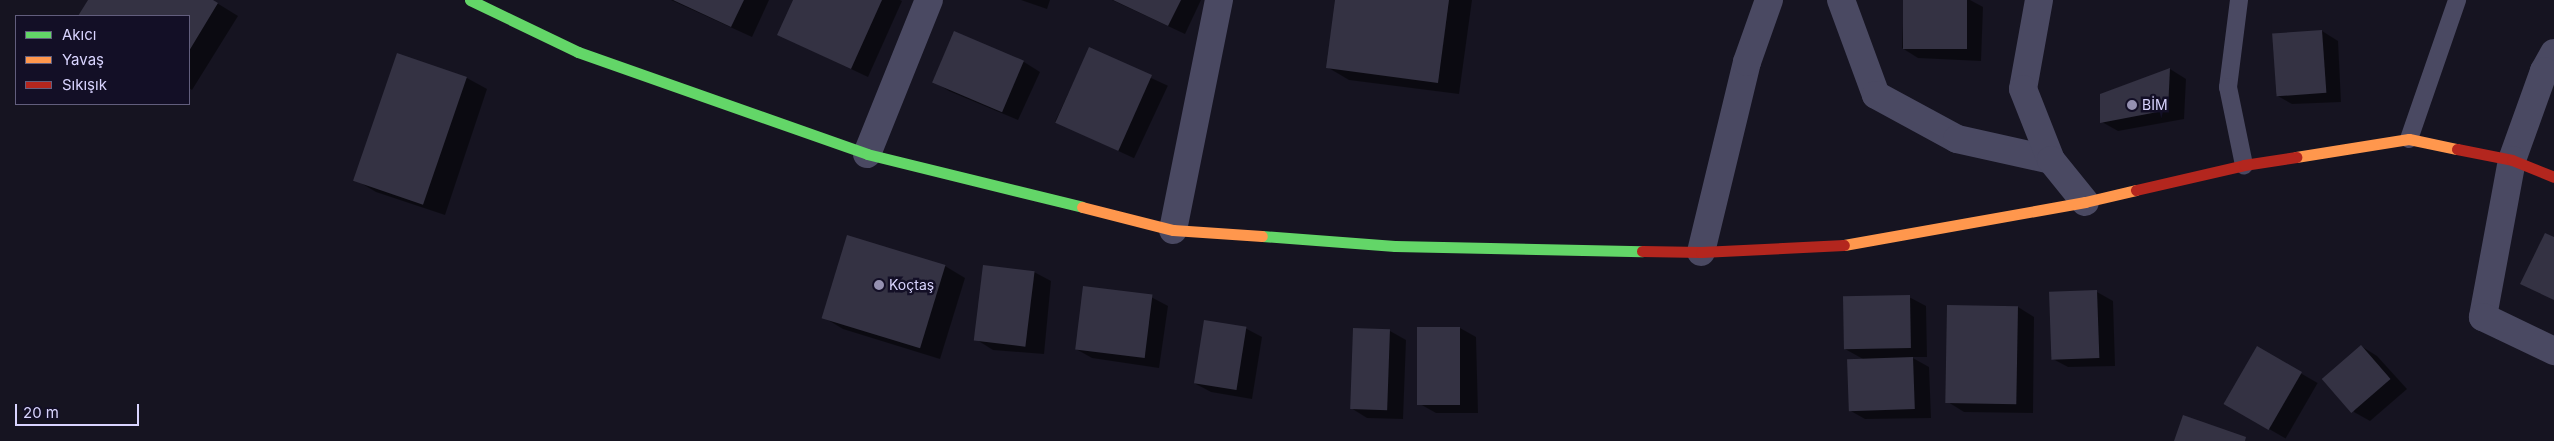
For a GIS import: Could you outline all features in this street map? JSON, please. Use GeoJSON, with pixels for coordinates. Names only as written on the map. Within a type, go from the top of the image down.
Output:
{"type":"FeatureCollection","features":[{"type":"Feature","properties":{"kind":"street"},"geometry":{"type":"LineString","coordinates":[[470,0],[578,52],[867,154],[1173,230],[1395,246],[1701,252],[1844,245],[2085,202],[2244,165],[2409,139],[2512,160],[2554,177]]}},
{"type":"Feature","properties":{"kind":"street"},"geometry":{"type":"LineString","coordinates":[[867,154],[930,0]]}},
{"type":"Feature","properties":{"kind":"street"},"geometry":{"type":"LineString","coordinates":[[1173,230],[1219,0]]}},
{"type":"Feature","properties":{"kind":"street"},"geometry":{"type":"LineString","coordinates":[[1701,252],[1747,62],[1770,0]]}},
{"type":"Feature","properties":{"kind":"street"},"geometry":{"type":"LineString","coordinates":[[1841,0],[1876,95],[1956,139],[2051,160]]}},
{"type":"Feature","properties":{"kind":"street"},"geometry":{"type":"LineString","coordinates":[[2039,0],[2022,89],[2051,160],[2085,202]]}},
{"type":"Feature","properties":{"kind":"street"},"geometry":{"type":"LineString","coordinates":[[2554,54],[2544,70],[2512,160],[2483,317],[2554,351]]}},
{"type":"Feature","properties":{"kind":"lane"},"geometry":{"type":"LineString","coordinates":[[2238,0],[2228,87],[2244,165]]}},
{"type":"Feature","properties":{"kind":"lane"},"geometry":{"type":"LineString","coordinates":[[2409,139],[2457,0]]}},
{"type":"Feature","properties":{"kind":"building"},"geometry":{"type":"Polygon","coordinates":[[[88,0],[213,0],[218,3],[190,49],[190,15],[79,15],[88,0]]]}},
{"type":"Feature","properties":{"kind":"building"},"geometry":{"type":"Polygon","coordinates":[[[673,0],[744,0],[731,27],[673,0]]]}},
{"type":"Feature","properties":{"kind":"building"},"geometry":{"type":"Polygon","coordinates":[[[793,0],[882,0],[851,69],[777,35],[793,0]]]}},
{"type":"Feature","properties":{"kind":"building"},"geometry":{"type":"Polygon","coordinates":[[[1113,0],[1181,0],[1168,26],[1113,0]]]}},
{"type":"Feature","properties":{"kind":"building"},"geometry":{"type":"Polygon","coordinates":[[[1335,0],[1449,0],[1438,83],[1326,68],[1335,0]]]}},
{"type":"Feature","properties":{"kind":"building"},"geometry":{"type":"Polygon","coordinates":[[[1903,0],[1967,0],[1967,49],[1903,49],[1903,0]]]}},
{"type":"Feature","properties":{"kind":"building"},"geometry":{"type":"Polygon","coordinates":[[[2322,30],[2326,93],[2277,96],[2272,33],[2322,30]]]}},
{"type":"Feature","properties":{"kind":"building"},"geometry":{"type":"Polygon","coordinates":[[[954,31],[1024,61],[1002,112],[932,83],[954,31]]]}},
{"type":"Feature","properties":{"kind":"building"},"geometry":{"type":"Polygon","coordinates":[[[1089,47],[1152,75],[1118,151],[1055,123],[1089,47]]]}},
{"type":"Feature","properties":{"kind":"building"},"geometry":{"type":"Polygon","coordinates":[[[397,53],[467,77],[423,205],[353,181],[397,53]]]}},
{"type":"Feature","properties":{"kind":"building"},"geometry":{"type":"Polygon","coordinates":[[[2170,68],[2168,110],[2100,123],[2100,94],[2170,68]]]}},
{"type":"Feature","properties":{"kind":"building"},"geometry":{"type":"Polygon","coordinates":[[[2545,233],[2554,237],[2554,300],[2520,284],[2545,233]]]}},
{"type":"Feature","properties":{"kind":"building"},"geometry":{"type":"Polygon","coordinates":[[[847,235],[945,265],[920,348],[822,318],[847,235]]]}},
{"type":"Feature","properties":{"kind":"building"},"geometry":{"type":"Polygon","coordinates":[[[983,265],[1035,271],[1025,347],[974,340],[983,265]]]}},
{"type":"Feature","properties":{"kind":"building"},"geometry":{"type":"Polygon","coordinates":[[[1083,286],[1152,295],[1145,358],[1075,350],[1083,286]]]}},
{"type":"Feature","properties":{"kind":"building"},"geometry":{"type":"Polygon","coordinates":[[[2097,290],[2099,358],[2051,360],[2049,292],[2097,290]]]}},
{"type":"Feature","properties":{"kind":"building"},"geometry":{"type":"Polygon","coordinates":[[[1910,295],[1911,348],[1844,349],[1843,296],[1910,295]]]}},
{"type":"Feature","properties":{"kind":"building"},"geometry":{"type":"Polygon","coordinates":[[[1947,305],[2018,306],[2016,404],[1945,403],[1947,305]]]}},
{"type":"Feature","properties":{"kind":"building"},"geometry":{"type":"Polygon","coordinates":[[[1204,320],[1246,327],[1236,390],[1194,383],[1204,320]]]}},
{"type":"Feature","properties":{"kind":"building"},"geometry":{"type":"Polygon","coordinates":[[[1417,327],[1460,327],[1460,405],[1417,405],[1417,327]]]}},
{"type":"Feature","properties":{"kind":"building"},"geometry":{"type":"Polygon","coordinates":[[[1353,328],[1390,329],[1387,410],[1350,409],[1353,328]]]}},
{"type":"Feature","properties":{"kind":"building"},"geometry":{"type":"Polygon","coordinates":[[[2361,345],[2391,379],[2351,413],[2322,379],[2361,345]]]}},
{"type":"Feature","properties":{"kind":"building"},"geometry":{"type":"Polygon","coordinates":[[[2257,346],[2302,372],[2269,430],[2224,404],[2257,346]]]}},
{"type":"Feature","properties":{"kind":"building"},"geometry":{"type":"Polygon","coordinates":[[[1913,357],[1915,409],[1849,411],[1847,359],[1913,357]]]}},
{"type":"Feature","properties":{"kind":"building"},"geometry":{"type":"Polygon","coordinates":[[[2183,415],[2246,437],[2245,441],[2174,441],[2183,415]]]}},
{"type":"Feature","properties":{"kind":"traffic: fast"},"geometry":{"type":"LineString","coordinates":[[470,0],[578,52],[867,154],[1082,207]]}},
{"type":"Feature","properties":{"kind":"traffic: fast"},"geometry":{"type":"LineString","coordinates":[[1262,236],[1395,246],[1642,251]]}},
{"type":"Feature","properties":{"kind":"traffic: slow"},"geometry":{"type":"LineString","coordinates":[[2296,157],[2409,139],[2457,149]]}},
{"type":"Feature","properties":{"kind":"traffic: slow"},"geometry":{"type":"LineString","coordinates":[[1844,245],[2085,202],[2136,190]]}},
{"type":"Feature","properties":{"kind":"traffic: slow"},"geometry":{"type":"LineString","coordinates":[[1082,207],[1173,230],[1262,236]]}},
{"type":"Feature","properties":{"kind":"traffic: jam"},"geometry":{"type":"LineString","coordinates":[[2457,149],[2512,160],[2554,177]]}},
{"type":"Feature","properties":{"kind":"traffic: jam"},"geometry":{"type":"LineString","coordinates":[[2136,190],[2244,165],[2296,157]]}},
{"type":"Feature","properties":{"kind":"traffic: jam"},"geometry":{"type":"LineString","coordinates":[[1642,251],[1701,252],[1844,245]]}},
{"type":"Feature","properties":{"kind":"place","name":"BİM"},"geometry":{"type":"Point","coordinates":[2132,105]}},
{"type":"Feature","properties":{"kind":"place","name":"Koçtaş"},"geometry":{"type":"Point","coordinates":[879,285]}}]}
